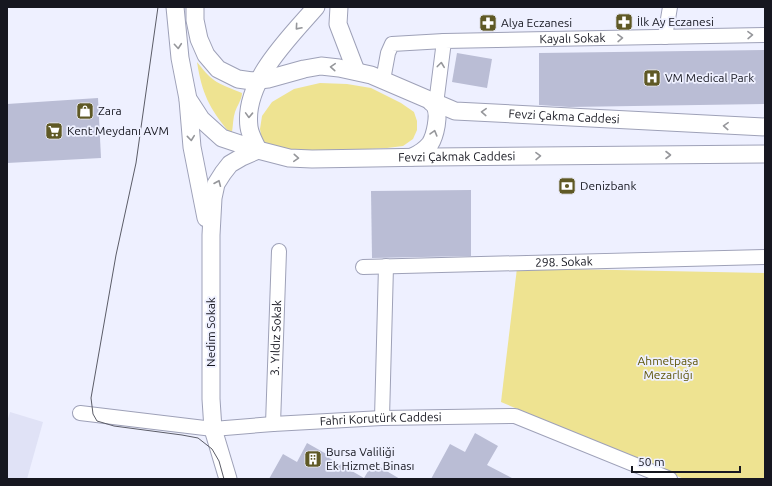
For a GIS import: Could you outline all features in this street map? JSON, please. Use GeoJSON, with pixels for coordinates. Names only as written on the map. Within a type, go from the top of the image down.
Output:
{"type":"FeatureCollection","features":[{"type":"Feature","properties":{"kind":"main road"},"geometry":{"type":"LineString","coordinates":[[175,7],[180,58],[188,99],[192,147],[201,196],[211,235]]}},
{"type":"Feature","properties":{"kind":"main road"},"geometry":{"type":"LineString","coordinates":[[195,7],[196,27],[199,39],[206,55],[218,69],[238,79],[255,81],[268,79],[321,66],[339,68],[370,76]]}},
{"type":"Feature","properties":{"kind":"main road"},"geometry":{"type":"LineString","coordinates":[[211,235],[213,198],[216,184],[230,164],[258,150],[249,129],[248,112],[255,81],[316,7]]}},
{"type":"Feature","properties":{"kind":"main road"},"geometry":{"type":"LineString","coordinates":[[339,7],[338,24],[370,76]]}},
{"type":"Feature","properties":{"kind":"main road","name":"Fevzi Çakma Caddesi"},"geometry":{"type":"LineString","coordinates":[[370,76],[455,111],[765,127]]}},
{"type":"Feature","properties":{"kind":"main road","name":"Fevzi Çakmak Caddesi"},"geometry":{"type":"LineString","coordinates":[[188,99],[201,119],[222,138],[258,150],[289,158],[765,154]]}},
{"type":"Feature","properties":{"kind":"main road"},"geometry":{"type":"LineString","coordinates":[[412,158],[421,153],[431,142],[437,117],[433,103]]}},
{"type":"Feature","properties":{"kind":"main road","name":"Nedim Sokak"},"geometry":{"type":"LineString","coordinates":[[211,235],[211,400],[213,429],[228,479]]}},
{"type":"Feature","properties":{"kind":"street"},"geometry":{"type":"LineString","coordinates":[[665,37],[670,7]]}},
{"type":"Feature","properties":{"kind":"street","name":"Kayalı Sokak"},"geometry":{"type":"LineString","coordinates":[[370,76],[388,53],[392,44],[444,41],[765,35]]}},
{"type":"Feature","properties":{"kind":"street"},"geometry":{"type":"LineString","coordinates":[[433,103],[444,41]]}},
{"type":"Feature","properties":{"kind":"street","name":"3. Yıldız Sokak"},"geometry":{"type":"LineString","coordinates":[[273,424],[279,251]]}},
{"type":"Feature","properties":{"kind":"street","name":"298. Sokak"},"geometry":{"type":"LineString","coordinates":[[363,267],[765,257]]}},
{"type":"Feature","properties":{"kind":"street"},"geometry":{"type":"LineString","coordinates":[[382,418],[386,266]]}},
{"type":"Feature","properties":{"kind":"street","name":"Fahri Korutürk Caddesi"},"geometry":{"type":"LineString","coordinates":[[80,413],[213,429],[382,418],[515,416],[670,479]]}},
{"type":"Feature","properties":{"kind":"shaded area"},"geometry":{"type":"Polygon","coordinates":[[[10,412],[43,422],[27,479],[7,479],[7,422],[10,412]]]}},
{"type":"Feature","properties":{"kind":"green space"},"geometry":{"type":"Polygon","coordinates":[[[197,62],[212,79],[242,93],[234,114],[232,132],[229,132],[207,100],[201,83],[197,62]]]}},
{"type":"Feature","properties":{"kind":"green space"},"geometry":{"type":"Polygon","coordinates":[[[320,83],[347,84],[371,88],[401,103],[414,112],[417,121],[417,130],[413,139],[403,146],[387,148],[309,152],[271,148],[262,140],[260,129],[262,116],[272,102],[294,89],[320,83]]]}},
{"type":"Feature","properties":{"kind":"green space","name":"Ahmetpaşa Mezarlığı"},"geometry":{"type":"Polygon","coordinates":[[[517,268],[765,273],[765,479],[684,479],[501,402],[517,268]]]}},
{"type":"Feature","properties":{"kind":"building","name":"VM Medical Park"},"geometry":{"type":"Polygon","coordinates":[[[765,50],[765,104],[569,107],[539,105],[539,53],[765,50]]]}},
{"type":"Feature","properties":{"kind":"building"},"geometry":{"type":"Polygon","coordinates":[[[457,53],[492,59],[487,88],[452,82],[457,53]]]}},
{"type":"Feature","properties":{"kind":"building","name":"Kent Meydanı AVM"},"geometry":{"type":"Polygon","coordinates":[[[98,98],[101,158],[7,163],[7,104],[98,98]]]}},
{"type":"Feature","properties":{"kind":"building"},"geometry":{"type":"Polygon","coordinates":[[[471,190],[471,256],[372,258],[371,191],[471,190]]]}},
{"type":"Feature","properties":{"kind":"building"},"geometry":{"type":"Polygon","coordinates":[[[475,433],[498,446],[487,465],[514,479],[431,479],[450,444],[465,452],[475,433]]]}},
{"type":"Feature","properties":{"kind":"building","name":"Bursa Valiliği Ek Hizmet Binası"},"geometry":{"type":"Polygon","coordinates":[[[307,443],[330,456],[329,458],[364,478],[373,463],[400,479],[269,479],[283,454],[297,462],[307,443]]]}},
{"type":"Feature","properties":{"kind":"tram line"},"geometry":{"type":"LineString","coordinates":[[158,7],[136,163],[116,255],[91,398],[93,414],[97,421],[114,426],[198,438],[212,449],[219,461],[224,479]]}},
{"type":"Feature","properties":{"kind":"place","name":"İlk Ay Eczanesi"},"geometry":{"type":"Point","coordinates":[624,22]}},
{"type":"Feature","properties":{"kind":"place","name":"Alya Eczanesi"},"geometry":{"type":"Point","coordinates":[488,23]}},
{"type":"Feature","properties":{"kind":"place","name":"VM Medical Park"},"geometry":{"type":"Point","coordinates":[652,78]}},
{"type":"Feature","properties":{"kind":"place","name":"Zara"},"geometry":{"type":"Point","coordinates":[85,111]}},
{"type":"Feature","properties":{"kind":"place","name":"Kent Meydanı AVM"},"geometry":{"type":"Point","coordinates":[54,131]}},
{"type":"Feature","properties":{"kind":"place","name":"Denizbank"},"geometry":{"type":"Point","coordinates":[567,186]}},
{"type":"Feature","properties":{"kind":"place","name":"Bursa Valiliği Ek Hizmet Binası"},"geometry":{"type":"Point","coordinates":[313,459]}}]}
